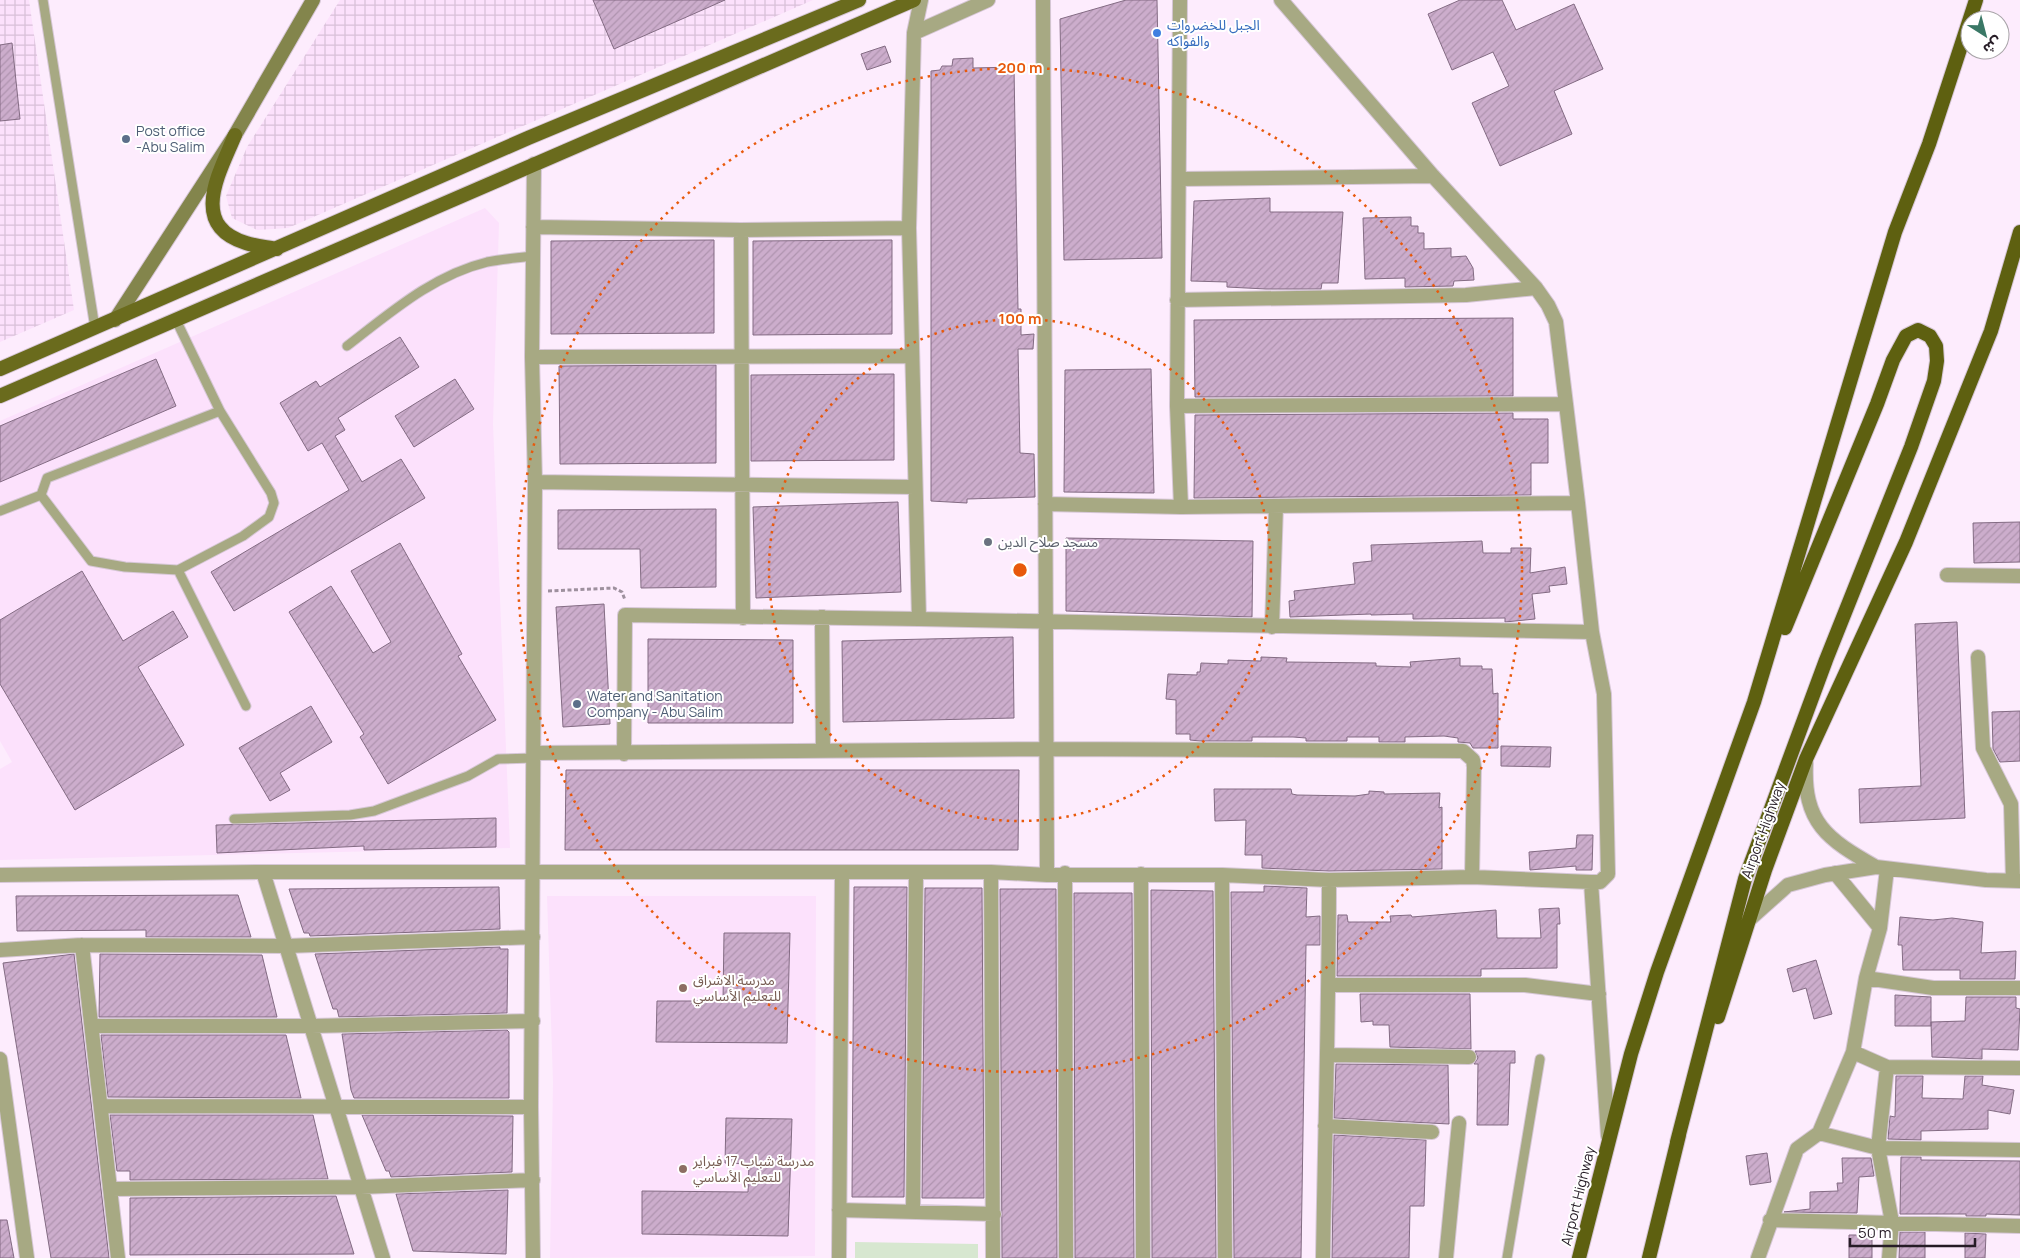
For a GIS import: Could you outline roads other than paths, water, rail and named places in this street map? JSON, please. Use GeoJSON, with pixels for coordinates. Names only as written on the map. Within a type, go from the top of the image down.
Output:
{"type":"FeatureCollection","features":[{"type":"Feature","properties":{"kind":"highway","name":"Airport Highway"},"geometry":{"type":"LineString","coordinates":[[1579,1258],[1632,1054],[1657,972],[1754,702],[1838,428],[1895,232],[1929,144],[1976,0]]}},
{"type":"Feature","properties":{"kind":"highway","name":"Airport Highway"},"geometry":{"type":"LineString","coordinates":[[1649,1258],[1676,1142],[1751,918],[1765,870],[1806,759],[1906,542],[1951,430],[1990,331],[2020,232]]}},
{"type":"Feature","properties":{"kind":"highway"},"geometry":{"type":"LineString","coordinates":[[1676,1142],[1745,879],[1826,660],[1911,447],[1934,381],[1937,361],[1936,346],[1930,336],[1918,330],[1906,336],[1893,360],[1877,404],[1754,702]]}},
{"type":"Feature","properties":{"kind":"main road"},"geometry":{"type":"LineString","coordinates":[[115,320],[235,135],[313,0]]}},
{"type":"Feature","properties":{"kind":"main road"},"geometry":{"type":"LineString","coordinates":[[0,369],[528,138],[859,0]]}},
{"type":"Feature","properties":{"kind":"main road"},"geometry":{"type":"LineString","coordinates":[[0,396],[914,0]]}},
{"type":"Feature","properties":{"kind":"main road"},"geometry":{"type":"LineString","coordinates":[[235,135],[213,190],[212,212],[218,225],[230,236],[246,243],[277,249]]}},
{"type":"Feature","properties":{"kind":"street"},"geometry":{"type":"LineString","coordinates":[[918,619],[909,228],[914,33],[921,0]]}},
{"type":"Feature","properties":{"kind":"street"},"geometry":{"type":"LineString","coordinates":[[914,33],[988,0]]}},
{"type":"Feature","properties":{"kind":"street"},"geometry":{"type":"LineString","coordinates":[[1043,0],[1047,874]]}},
{"type":"Feature","properties":{"kind":"street"},"geometry":{"type":"LineString","coordinates":[[1180,0],[1177,406],[1181,507]]}},
{"type":"Feature","properties":{"kind":"street"},"geometry":{"type":"LineString","coordinates":[[0,875],[533,871],[991,872],[1222,875],[1329,880],[1472,877],[1600,882],[1608,874],[1604,694],[1592,632],[1556,322],[1548,305],[1536,288],[1433,176],[1281,0]]}},
{"type":"Feature","properties":{"kind":"street"},"geometry":{"type":"LineString","coordinates":[[533,1258],[531,1107],[535,591],[532,357],[534,164]]}},
{"type":"Feature","properties":{"kind":"street"},"geometry":{"type":"LineString","coordinates":[[1179,179],[1433,176]]}},
{"type":"Feature","properties":{"kind":"street"},"geometry":{"type":"LineString","coordinates":[[533,226],[741,230],[909,228]]}},
{"type":"Feature","properties":{"kind":"street"},"geometry":{"type":"LineString","coordinates":[[741,230],[744,618]]}},
{"type":"Feature","properties":{"kind":"street"},"geometry":{"type":"LineString","coordinates":[[1177,300],[1466,295],[1536,288]]}},
{"type":"Feature","properties":{"kind":"street"},"geometry":{"type":"LineString","coordinates":[[532,357],[912,356]]}},
{"type":"Feature","properties":{"kind":"street"},"geometry":{"type":"LineString","coordinates":[[1177,406],[1565,404]]}},
{"type":"Feature","properties":{"kind":"street"},"geometry":{"type":"LineString","coordinates":[[535,482],[915,487]]}},
{"type":"Feature","properties":{"kind":"street"},"geometry":{"type":"LineString","coordinates":[[1046,504],[1181,507],[1578,503]]}},
{"type":"Feature","properties":{"kind":"street"},"geometry":{"type":"LineString","coordinates":[[1272,627],[1276,506]]}},
{"type":"Feature","properties":{"kind":"street"},"geometry":{"type":"LineString","coordinates":[[1947,575],[2020,576]]}},
{"type":"Feature","properties":{"kind":"street"},"geometry":{"type":"LineString","coordinates":[[624,754],[625,615],[1592,632]]}},
{"type":"Feature","properties":{"kind":"street"},"geometry":{"type":"LineString","coordinates":[[822,617],[823,751]]}},
{"type":"Feature","properties":{"kind":"street"},"geometry":{"type":"LineString","coordinates":[[1751,918],[1788,885],[1835,874],[1882,868],[1986,880],[2017,881],[2011,804],[1983,748],[1978,657]]}},
{"type":"Feature","properties":{"kind":"street"},"geometry":{"type":"LineString","coordinates":[[534,755],[1046,749],[1463,751],[1473,760],[1474,767],[1472,877]]}},
{"type":"Feature","properties":{"kind":"street"},"geometry":{"type":"LineString","coordinates":[[1806,759],[1805,788],[1810,809],[1817,821],[1830,837],[1882,868]]}},
{"type":"Feature","properties":{"kind":"street"},"geometry":{"type":"LineString","coordinates":[[1758,1258],[1770,1220],[1797,1149],[1819,1133],[1853,1052],[1866,978],[1880,928],[1882,868]]}},
{"type":"Feature","properties":{"kind":"street"},"geometry":{"type":"LineString","coordinates":[[263,872],[312,1026],[334,1106],[383,1258]]}},
{"type":"Feature","properties":{"kind":"street"},"geometry":{"type":"LineString","coordinates":[[913,1212],[916,872]]}},
{"type":"Feature","properties":{"kind":"street"},"geometry":{"type":"LineString","coordinates":[[991,872],[994,1258]]}},
{"type":"Feature","properties":{"kind":"street"},"geometry":{"type":"LineString","coordinates":[[838,1258],[842,873]]}},
{"type":"Feature","properties":{"kind":"street"},"geometry":{"type":"LineString","coordinates":[[1065,873],[1066,1258]]}},
{"type":"Feature","properties":{"kind":"street"},"geometry":{"type":"LineString","coordinates":[[1141,874],[1143,1258]]}},
{"type":"Feature","properties":{"kind":"street"},"geometry":{"type":"LineString","coordinates":[[1835,874],[1860,901],[1880,928]]}},
{"type":"Feature","properties":{"kind":"street"},"geometry":{"type":"LineString","coordinates":[[1222,875],[1225,1258]]}},
{"type":"Feature","properties":{"kind":"street"},"geometry":{"type":"LineString","coordinates":[[1323,1258],[1325,1126],[1329,1055],[1329,880]]}},
{"type":"Feature","properties":{"kind":"street"},"geometry":{"type":"LineString","coordinates":[[1591,882],[1609,1142]]}},
{"type":"Feature","properties":{"kind":"street"},"geometry":{"type":"LineString","coordinates":[[0,950],[82,945],[287,946],[533,937]]}},
{"type":"Feature","properties":{"kind":"street"},"geometry":{"type":"LineString","coordinates":[[82,945],[118,1258]]}},
{"type":"Feature","properties":{"kind":"street"},"geometry":{"type":"LineString","coordinates":[[1866,978],[1933,988],[2020,988]]}},
{"type":"Feature","properties":{"kind":"street"},"geometry":{"type":"LineString","coordinates":[[1329,985],[1525,985],[1599,994]]}},
{"type":"Feature","properties":{"kind":"street"},"geometry":{"type":"LineString","coordinates":[[92,1026],[312,1026],[533,1021]]}},
{"type":"Feature","properties":{"kind":"street"},"geometry":{"type":"LineString","coordinates":[[1853,1052],[1887,1067],[2020,1068]]}},
{"type":"Feature","properties":{"kind":"street"},"geometry":{"type":"LineString","coordinates":[[1329,1055],[1469,1057]]}},
{"type":"Feature","properties":{"kind":"street"},"geometry":{"type":"LineString","coordinates":[[0,1059],[27,1258]]}},
{"type":"Feature","properties":{"kind":"street"},"geometry":{"type":"LineString","coordinates":[[1887,1067],[1878,1148],[1892,1222],[1889,1258]]}},
{"type":"Feature","properties":{"kind":"street"},"geometry":{"type":"LineString","coordinates":[[101,1106],[531,1107]]}},
{"type":"Feature","properties":{"kind":"street"},"geometry":{"type":"LineString","coordinates":[[1446,1258],[1459,1123]]}},
{"type":"Feature","properties":{"kind":"street"},"geometry":{"type":"LineString","coordinates":[[1325,1126],[1432,1132]]}},
{"type":"Feature","properties":{"kind":"street"},"geometry":{"type":"LineString","coordinates":[[1819,1133],[1878,1148],[2020,1150]]}},
{"type":"Feature","properties":{"kind":"street"},"geometry":{"type":"LineString","coordinates":[[110,1189],[361,1187],[533,1180]]}},
{"type":"Feature","properties":{"kind":"street"},"geometry":{"type":"LineString","coordinates":[[839,1210],[994,1214]]}},
{"type":"Feature","properties":{"kind":"street"},"geometry":{"type":"LineString","coordinates":[[1770,1220],[2020,1226]]}},
{"type":"Feature","properties":{"kind":"lane"},"geometry":{"type":"LineString","coordinates":[[43,0],[96,328]]}},
{"type":"Feature","properties":{"kind":"lane"},"geometry":{"type":"LineString","coordinates":[[347,346],[403,303],[429,286],[487,262],[533,256]]}},
{"type":"Feature","properties":{"kind":"lane"},"geometry":{"type":"LineString","coordinates":[[41,495],[91,561],[124,567],[178,570],[243,536],[269,517],[274,503],[271,493],[220,411],[176,320]]}},
{"type":"Feature","properties":{"kind":"lane"},"geometry":{"type":"LineString","coordinates":[[0,511],[41,495],[47,478],[220,411]]}},
{"type":"Feature","properties":{"kind":"lane"},"geometry":{"type":"LineString","coordinates":[[178,570],[246,706]]}},
{"type":"Feature","properties":{"kind":"lane"},"geometry":{"type":"LineString","coordinates":[[234,819],[350,815],[374,811],[468,776],[498,759],[534,755]]}},
{"type":"Feature","properties":{"kind":"lane"},"geometry":{"type":"LineString","coordinates":[[1507,1258],[1540,1059]]}},
{"type":"Feature","properties":{"kind":"place","name":"الجبل للخضروات والفواكه"},"geometry":{"type":"Point","coordinates":[1157,33]}},
{"type":"Feature","properties":{"kind":"place","name":"Post office -Abu Salim"},"geometry":{"type":"Point","coordinates":[126,139]}},
{"type":"Feature","properties":{"kind":"place","name":"مسجد صلاح الدين"},"geometry":{"type":"Point","coordinates":[988,542]}},
{"type":"Feature","properties":{"kind":"place","name":"Water and Sanitation Company - Abu Salim"},"geometry":{"type":"Point","coordinates":[577,704]}},
{"type":"Feature","properties":{"kind":"place","name":"مدرسة الاشراق للتعليم الأساسي"},"geometry":{"type":"Point","coordinates":[683,988]}},
{"type":"Feature","properties":{"kind":"place","name":"مدرسة شباب 17 فبراير للتعليم الأساسي"},"geometry":{"type":"Point","coordinates":[683,1169]}}]}
